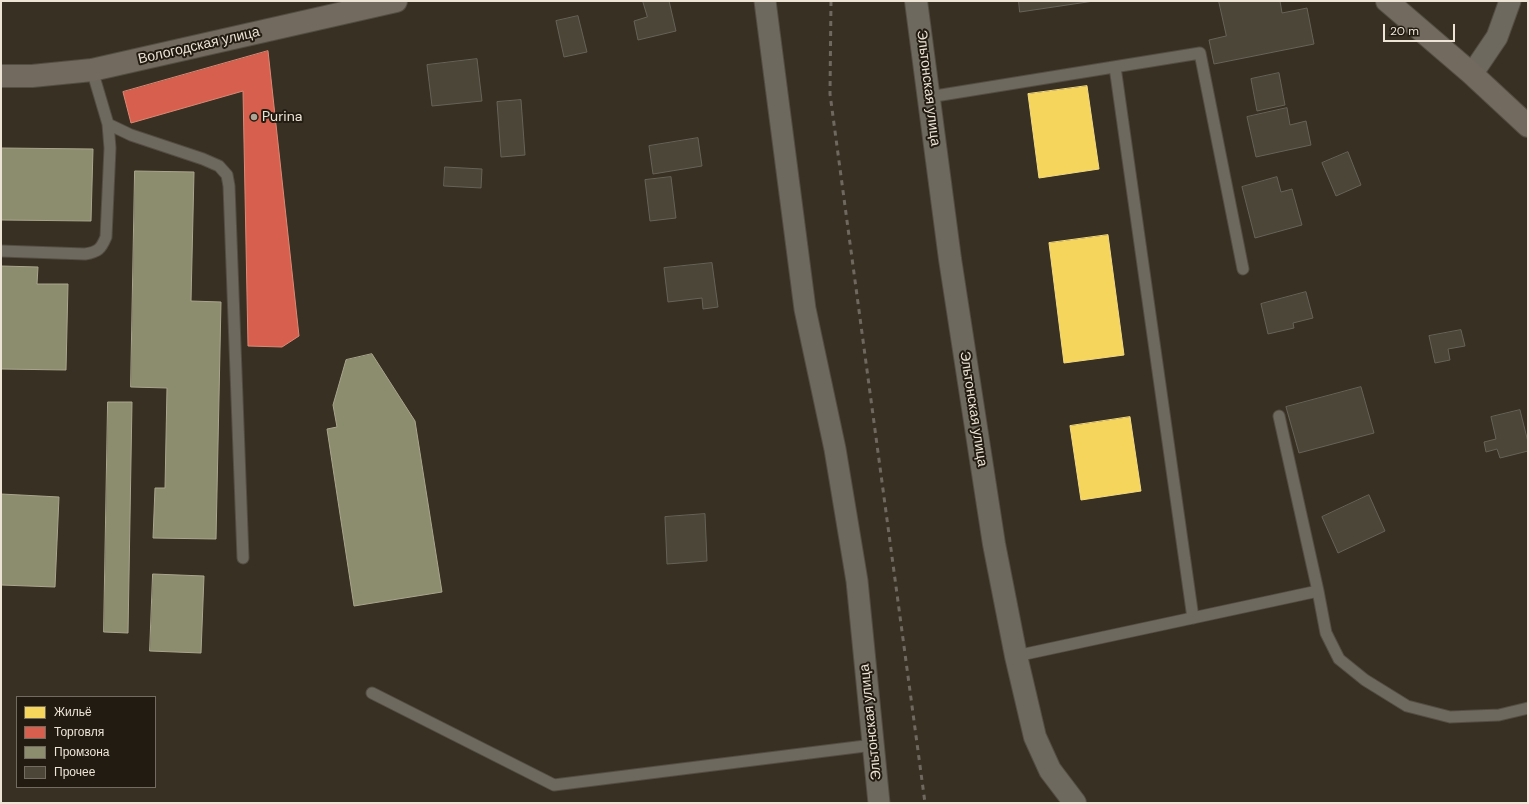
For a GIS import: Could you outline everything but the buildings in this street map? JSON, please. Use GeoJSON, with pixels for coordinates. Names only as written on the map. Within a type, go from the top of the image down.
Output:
{"type":"FeatureCollection","features":[{"type":"Feature","properties":{"kind":"main road","name":"Вологодская улица"},"geometry":{"type":"LineString","coordinates":[[1,76],[32,76],[92,70],[396,1]]}},
{"type":"Feature","properties":{"kind":"main road"},"geometry":{"type":"LineString","coordinates":[[1387,1],[1472,74],[1528,126]]}},
{"type":"Feature","properties":{"kind":"street","name":"Эльтонская улица"},"geometry":{"type":"LineString","coordinates":[[765,1],[805,309],[835,449],[857,581],[879,803]]}},
{"type":"Feature","properties":{"kind":"street","name":"Эльтонская улица"},"geometry":{"type":"LineString","coordinates":[[916,1],[950,259],[989,513],[1016,656],[1035,737],[1050,770],[1075,803]]}},
{"type":"Feature","properties":{"kind":"street"},"geometry":{"type":"LineString","coordinates":[[1472,74],[1498,37],[1510,1]]}},
{"type":"Feature","properties":{"kind":"lane"},"geometry":{"type":"LineString","coordinates":[[929,97],[1200,53],[1244,269]]}},
{"type":"Feature","properties":{"kind":"lane"},"geometry":{"type":"LineString","coordinates":[[1115,67],[1193,618]]}},
{"type":"Feature","properties":{"kind":"lane"},"geometry":{"type":"LineString","coordinates":[[1,251],[85,254],[95,253],[102,247],[106,236],[110,148],[108,124],[92,70]]}},
{"type":"Feature","properties":{"kind":"lane"},"geometry":{"type":"LineString","coordinates":[[108,124],[131,135],[203,159],[218,166],[227,175],[229,186],[243,558]]}},
{"type":"Feature","properties":{"kind":"lane"},"geometry":{"type":"LineString","coordinates":[[1279,416],[1326,633],[1339,659],[1365,680],[1407,706],[1450,718],[1499,715],[1528,708]]}},
{"type":"Feature","properties":{"kind":"lane"},"geometry":{"type":"LineString","coordinates":[[1016,656],[1318,591]]}},
{"type":"Feature","properties":{"kind":"lane"},"geometry":{"type":"LineString","coordinates":[[372,693],[554,785],[873,744]]}},
{"type":"Feature","properties":{"kind":"railway"},"geometry":{"type":"LineString","coordinates":[[831,1],[830,94],[925,803]]}},
{"type":"Feature","properties":{"kind":"place","name":"Purina"},"geometry":{"type":"Point","coordinates":[254,117]}}]}
